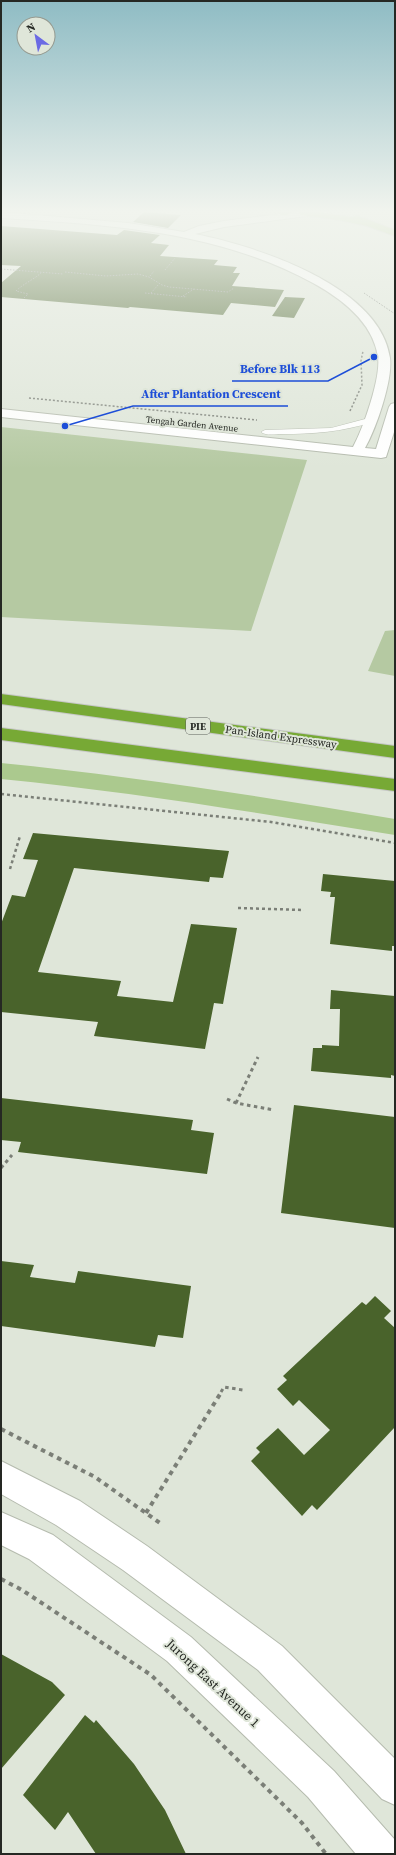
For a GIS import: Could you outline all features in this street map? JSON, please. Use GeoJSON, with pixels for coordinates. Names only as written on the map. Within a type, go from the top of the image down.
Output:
{"type":"FeatureCollection","features":[{"type":"Feature","properties":{"kind":"highway","name":"Pan-Island Expressway"},"geometry":{"type":"LineString","coordinates":[[1,700],[395,752]]}},
{"type":"Feature","properties":{"kind":"highway"},"geometry":{"type":"LineString","coordinates":[[1,734],[395,785]]}},
{"type":"Feature","properties":{"kind":"street"},"geometry":{"type":"LineString","coordinates":[[342,297],[356,308],[377,334],[384,359],[381,383],[359,446]]}},
{"type":"Feature","properties":{"kind":"street"},"geometry":{"type":"LineString","coordinates":[[356,297],[369,306],[377,315]]}},
{"type":"Feature","properties":{"kind":"street","name":"Tengah Garden Avenue"},"geometry":{"type":"LineString","coordinates":[[1,405],[264,426],[359,446]]}},
{"type":"Feature","properties":{"kind":"street","name":"Tengah Garden Avenue"},"geometry":{"type":"LineString","coordinates":[[1,413],[382,449],[395,407]]}},
{"type":"Feature","properties":{"kind":"street"},"geometry":{"type":"LineString","coordinates":[[1,1476],[68,1513],[135,1558],[270,1658],[395,1786]]}},
{"type":"Feature","properties":{"kind":"street","name":"Jurong East Avenue 1"},"geometry":{"type":"LineString","coordinates":[[1,1528],[41,1547],[179,1649],[321,1784],[380,1854]]}},
{"type":"Feature","properties":{"kind":"lane"},"geometry":{"type":"LineString","coordinates":[[264,426],[300,432],[355,426],[369,420]]}},
{"type":"Feature","properties":{"kind":"path"},"geometry":{"type":"LineString","coordinates":[[180,297],[187,297]]}},
{"type":"Feature","properties":{"kind":"path"},"geometry":{"type":"LineString","coordinates":[[370,297],[395,314]]}},
{"type":"Feature","properties":{"kind":"path"},"geometry":{"type":"LineString","coordinates":[[348,414],[362,385],[361,361],[364,347]]}},
{"type":"Feature","properties":{"kind":"path"},"geometry":{"type":"LineString","coordinates":[[24,398],[146,410],[264,426]]}},
{"type":"Feature","properties":{"kind":"path"},"geometry":{"type":"LineString","coordinates":[[1,794],[271,822],[395,843]]}},
{"type":"Feature","properties":{"kind":"path"},"geometry":{"type":"LineString","coordinates":[[10,869],[20,836]]}},
{"type":"Feature","properties":{"kind":"path"},"geometry":{"type":"LineString","coordinates":[[238,908],[304,910]]}},
{"type":"Feature","properties":{"kind":"path"},"geometry":{"type":"LineString","coordinates":[[236,1103],[258,1057]]}},
{"type":"Feature","properties":{"kind":"path"},"geometry":{"type":"LineString","coordinates":[[227,1099],[236,1103],[274,1110]]}},
{"type":"Feature","properties":{"kind":"path"},"geometry":{"type":"LineString","coordinates":[[1,1168],[12,1155]]}},
{"type":"Feature","properties":{"kind":"path"},"geometry":{"type":"LineString","coordinates":[[146,1513],[224,1387],[243,1390]]}},
{"type":"Feature","properties":{"kind":"path"},"geometry":{"type":"LineString","coordinates":[[1,1429],[95,1477],[160,1523]]}},
{"type":"Feature","properties":{"kind":"path"},"geometry":{"type":"LineString","coordinates":[[1,1579],[22,1590],[151,1675],[302,1823],[326,1854]]}},
{"type":"Feature","properties":{"kind":"shaded area"},"geometry":{"type":"Polygon","coordinates":[[[1,427],[307,460],[251,631],[1,617],[1,427]]]}},
{"type":"Feature","properties":{"kind":"shaded area"},"geometry":{"type":"Polygon","coordinates":[[[395,630],[395,676],[368,671],[385,631],[395,630]]]}},
{"type":"Feature","properties":{"kind":"shaded area"},"geometry":{"type":"Polygon","coordinates":[[[1,763],[100,774],[395,819],[395,835],[248,811],[100,790],[1,779],[1,763]]]}},
{"type":"Feature","properties":{"kind":"building"},"geometry":{"type":"Polygon","coordinates":[[[1,297],[281,297],[275,307],[231,303],[223,315],[1,297]]]}},
{"type":"Feature","properties":{"kind":"building"},"geometry":{"type":"Polygon","coordinates":[[[285,297],[305,298],[294,318],[272,316],[285,297]]]}},
{"type":"Feature","properties":{"kind":"building"},"geometry":{"type":"Polygon","coordinates":[[[33,833],[229,851],[223,878],[210,877],[209,882],[74,868],[38,972],[121,981],[117,996],[173,1002],[191,924],[237,928],[223,1004],[214,1003],[205,1049],[94,1036],[98,1022],[1,1012],[1,924],[12,895],[25,897],[38,860],[23,859],[33,833]]]}},
{"type":"Feature","properties":{"kind":"building"},"geometry":{"type":"Polygon","coordinates":[[[323,874],[395,881],[395,946],[392,946],[392,951],[330,944],[335,897],[330,897],[331,892],[321,891],[323,874]]]}},
{"type":"Feature","properties":{"kind":"building"},"geometry":{"type":"Polygon","coordinates":[[[331,990],[395,996],[395,1076],[391,1075],[391,1078],[311,1071],[313,1048],[322,1048],[322,1045],[339,1046],[340,1009],[330,1009],[331,990]]]}},
{"type":"Feature","properties":{"kind":"building"},"geometry":{"type":"Polygon","coordinates":[[[1,1098],[193,1120],[191,1130],[214,1133],[207,1174],[18,1152],[21,1142],[1,1140],[1,1098]]]}},
{"type":"Feature","properties":{"kind":"building"},"geometry":{"type":"Polygon","coordinates":[[[294,1105],[395,1117],[395,1228],[281,1213],[294,1105]]]}},
{"type":"Feature","properties":{"kind":"building"},"geometry":{"type":"Polygon","coordinates":[[[1,1261],[34,1265],[30,1277],[75,1283],[78,1271],[191,1286],[183,1338],[158,1335],[155,1347],[1,1326],[1,1261]]]}},
{"type":"Feature","properties":{"kind":"building"},"geometry":{"type":"Polygon","coordinates":[[[375,1296],[391,1311],[384,1318],[395,1328],[395,1427],[317,1510],[312,1505],[302,1516],[251,1461],[260,1452],[256,1448],[278,1428],[304,1455],[330,1430],[299,1400],[293,1406],[277,1389],[287,1380],[283,1376],[362,1302],[366,1305],[375,1296]]]}},
{"type":"Feature","properties":{"kind":"building"},"geometry":{"type":"Polygon","coordinates":[[[1,1654],[52,1682],[65,1695],[1,1769],[1,1654]]]}},
{"type":"Feature","properties":{"kind":"building"},"geometry":{"type":"Polygon","coordinates":[[[85,1715],[94,1723],[96,1720],[134,1764],[165,1810],[186,1854],[96,1854],[68,1812],[55,1830],[23,1795],[85,1715]]]}},
{"type":"Feature","properties":{"kind":"place","name":"Before Blk 113"},"geometry":{"type":"Point","coordinates":[374,357]}},
{"type":"Feature","properties":{"kind":"place","name":"After Plantation Crescent"},"geometry":{"type":"Point","coordinates":[65,426]}}]}
